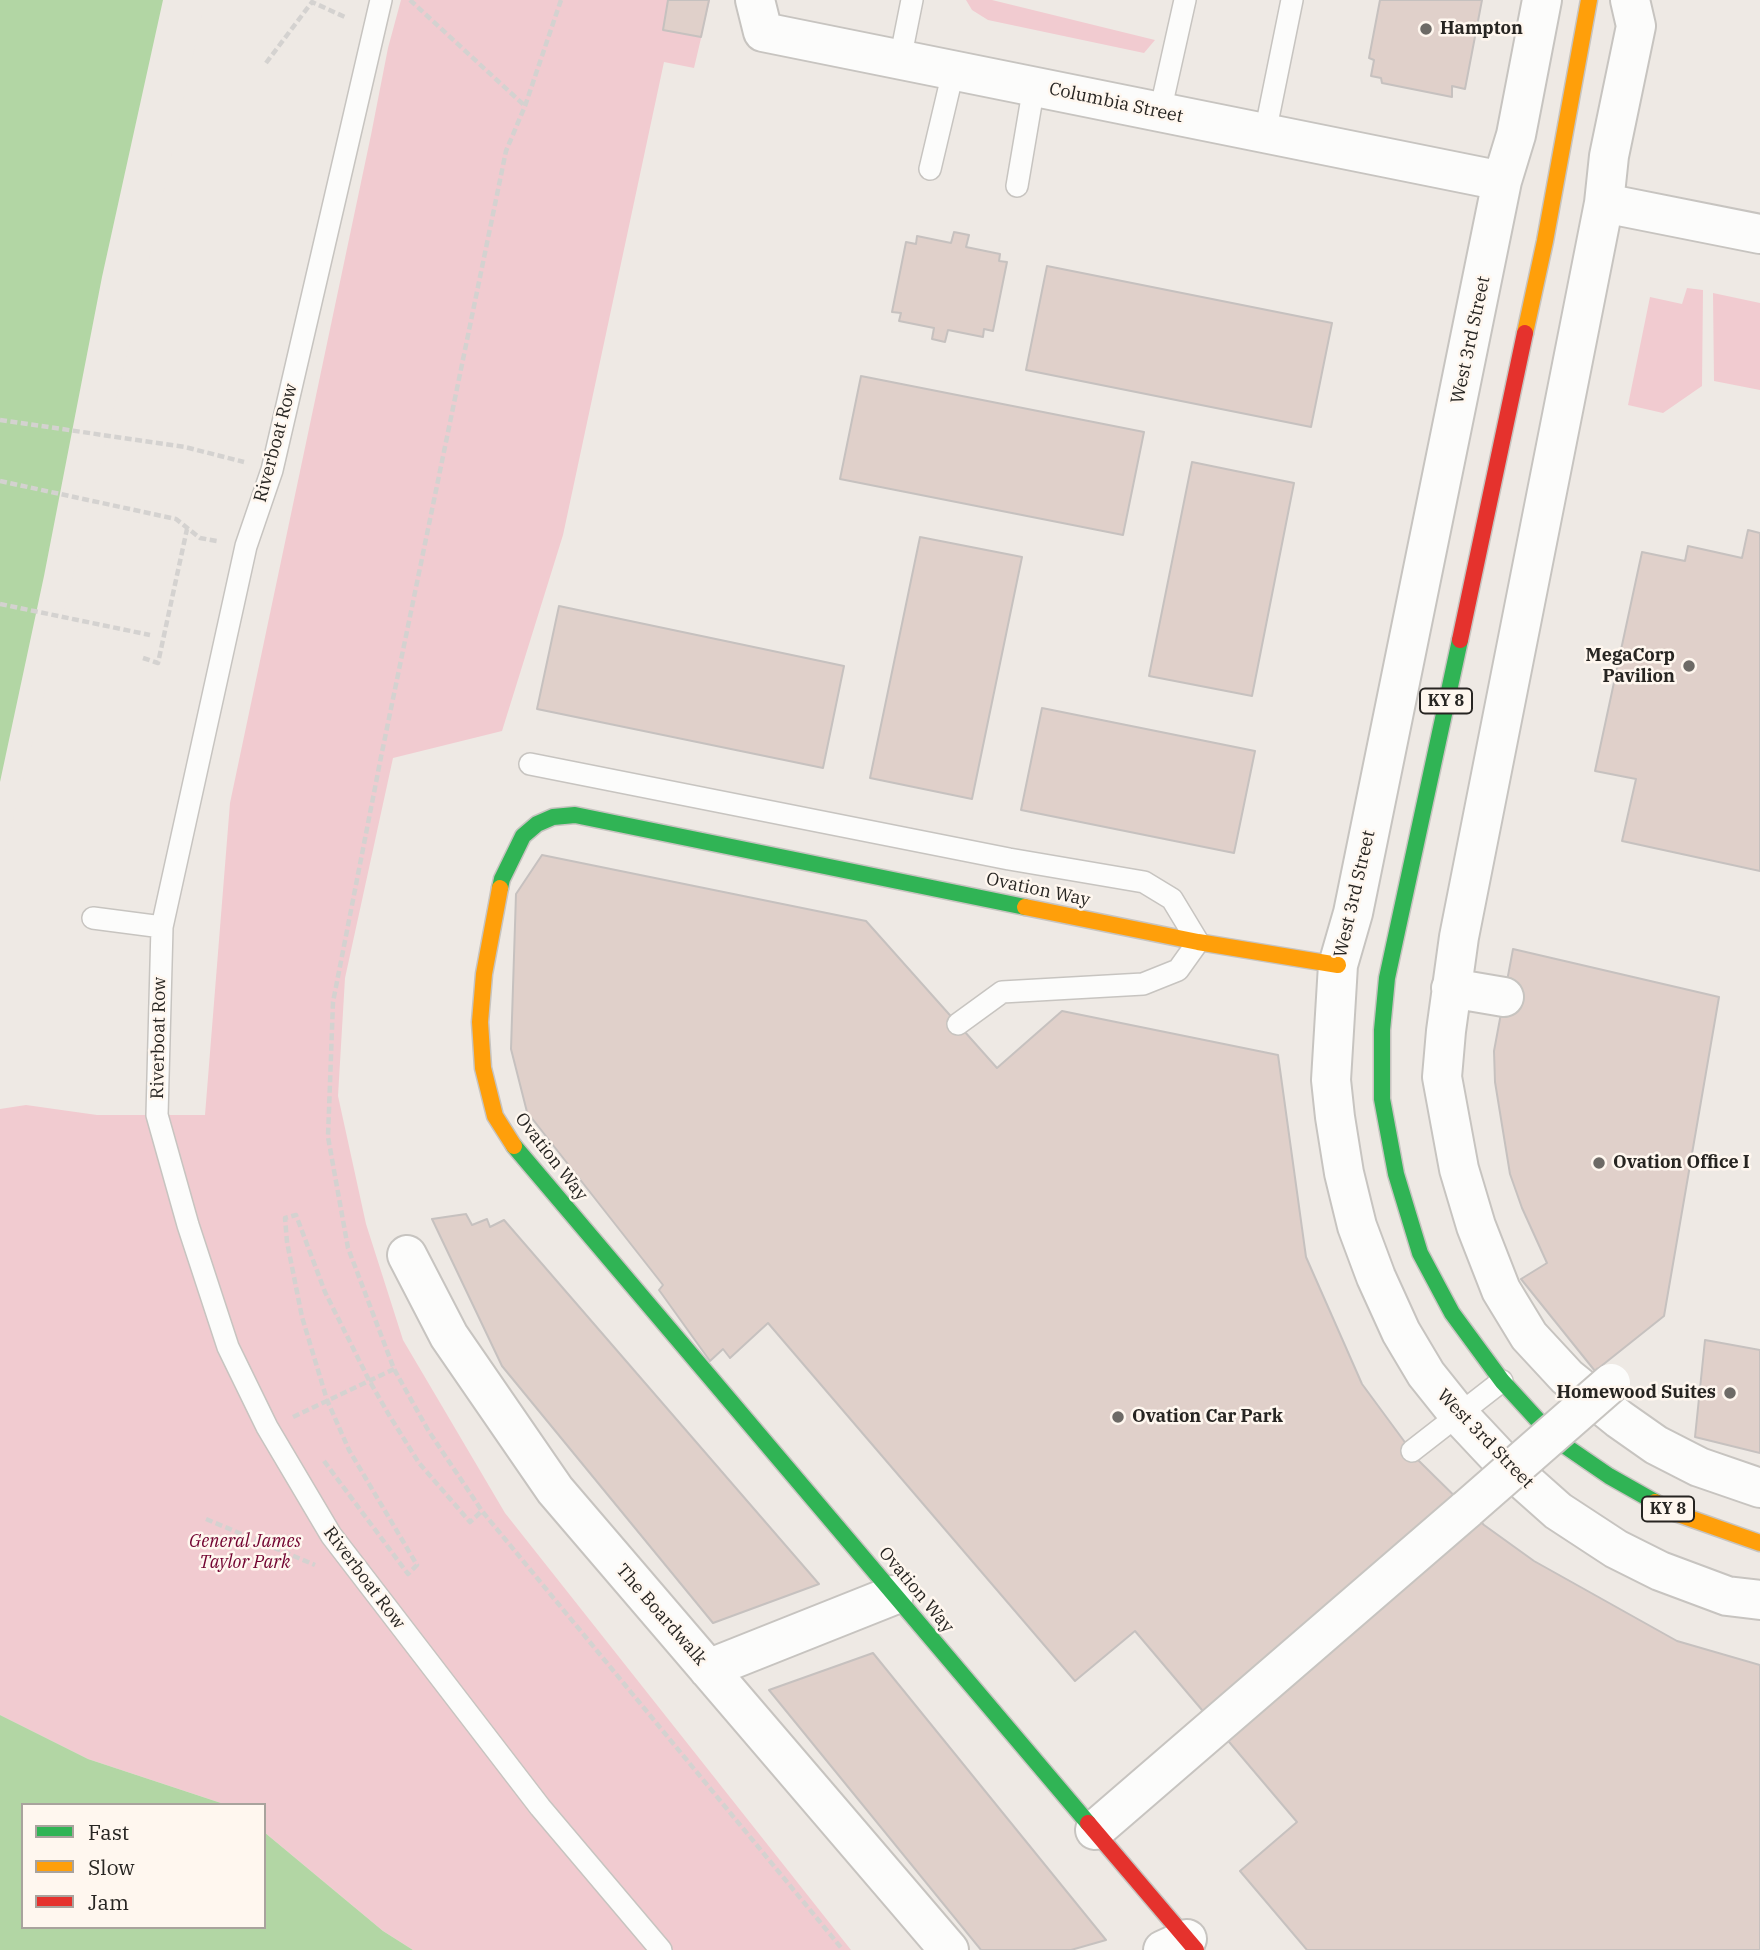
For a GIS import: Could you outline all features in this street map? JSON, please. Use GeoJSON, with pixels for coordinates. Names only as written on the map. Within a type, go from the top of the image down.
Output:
{"type":"FeatureCollection","features":[{"type":"Feature","properties":{"kind":"street","name":"Columbia Street"},"geometry":{"type":"LineString","coordinates":[[755,0],[763,32],[1502,181]]}},
{"type":"Feature","properties":{"kind":"street","name":"West 3rd Street"},"geometry":{"type":"LineString","coordinates":[[1542,0],[1516,135],[1502,181],[1356,900],[1338,965],[1331,1080],[1344,1174],[1357,1226],[1376,1277],[1401,1332],[1426,1374],[1458,1414],[1504,1463],[1558,1511],[1616,1549],[1660,1571],[1727,1596],[1760,1600]]}},
{"type":"Feature","properties":{"kind":"street","name":"KY 8"},"geometry":{"type":"LineString","coordinates":[[1588,0],[1545,241],[1387,978],[1382,1030],[1382,1099],[1396,1174],[1420,1253],[1452,1313],[1502,1381],[1555,1439],[1609,1476],[1675,1513],[1760,1543]]}},
{"type":"Feature","properties":{"kind":"street"},"geometry":{"type":"LineString","coordinates":[[1630,0],[1636,26],[1609,156],[1604,203],[1462,923],[1451,988],[1442,1077],[1459,1169],[1476,1226],[1501,1290],[1529,1336],[1567,1377],[1619,1419],[1656,1444],[1699,1467],[1760,1488]]}},
{"type":"Feature","properties":{"kind":"street"},"geometry":{"type":"LineString","coordinates":[[1604,203],[1760,234]]}},
{"type":"Feature","properties":{"kind":"street","name":"Ovation Way"},"geometry":{"type":"LineString","coordinates":[[1182,1946],[1095,1830],[510,1142],[495,1116],[483,1068],[480,1022],[484,974],[502,879],[523,836],[537,824],[554,817],[575,815],[1198,942],[1338,965]]}},
{"type":"Feature","properties":{"kind":"street"},"geometry":{"type":"LineString","coordinates":[[1451,988],[1504,997]]}},
{"type":"Feature","properties":{"kind":"street","name":"The Boardwalk"},"geometry":{"type":"LineString","coordinates":[[407,1255],[449,1336],[555,1490],[949,1950]]}},
{"type":"Feature","properties":{"kind":"street"},"geometry":{"type":"LineString","coordinates":[[1095,1830],[1611,1383]]}},
{"type":"Feature","properties":{"kind":"street"},"geometry":{"type":"LineString","coordinates":[[708,1669],[894,1595]]}},
{"type":"Feature","properties":{"kind":"lane","name":"Riverboat Row"},"geometry":{"type":"LineString","coordinates":[[381,0],[272,470],[246,546],[162,927],[158,1115],[188,1225],[228,1347],[261,1415],[331,1535],[368,1587],[540,1807],[661,1950]]}},
{"type":"Feature","properties":{"kind":"lane"},"geometry":{"type":"LineString","coordinates":[[900,60],[912,0]]}},
{"type":"Feature","properties":{"kind":"lane"},"geometry":{"type":"LineString","coordinates":[[1160,112],[1185,0]]}},
{"type":"Feature","properties":{"kind":"lane"},"geometry":{"type":"LineString","coordinates":[[1265,134],[1292,0]]}},
{"type":"Feature","properties":{"kind":"lane"},"geometry":{"type":"LineString","coordinates":[[930,169],[953,72]]}},
{"type":"Feature","properties":{"kind":"lane"},"geometry":{"type":"LineString","coordinates":[[1017,186],[1034,86]]}},
{"type":"Feature","properties":{"kind":"lane"},"geometry":{"type":"LineString","coordinates":[[530,764],[1009,859],[1144,882],[1172,899],[1198,942],[1178,970],[1143,984],[1002,992],[958,1024]]}},
{"type":"Feature","properties":{"kind":"lane"},"geometry":{"type":"LineString","coordinates":[[93,919],[162,927]]}},
{"type":"Feature","properties":{"kind":"lane"},"geometry":{"type":"LineString","coordinates":[[1412,1451],[1502,1381]]}},
{"type":"Feature","properties":{"kind":"path"},"geometry":{"type":"LineString","coordinates":[[409,0],[525,106],[561,0]]}},
{"type":"Feature","properties":{"kind":"path"},"geometry":{"type":"LineString","coordinates":[[266,63],[312,2],[328,9]]}},
{"type":"Feature","properties":{"kind":"path"},"geometry":{"type":"LineString","coordinates":[[0,420],[185,447],[272,470]]}},
{"type":"Feature","properties":{"kind":"path"},"geometry":{"type":"LineString","coordinates":[[0,481],[176,519],[200,538],[246,546]]}},
{"type":"Feature","properties":{"kind":"path"},"geometry":{"type":"LineString","coordinates":[[143,658],[158,663],[187,529]]}},
{"type":"Feature","properties":{"kind":"path"},"geometry":{"type":"LineString","coordinates":[[0,604],[150,635]]}},
{"type":"Feature","properties":{"kind":"path"},"geometry":{"type":"LineString","coordinates":[[317,1451],[408,1574],[417,1565],[349,1450],[327,1400],[302,1317],[285,1218],[296,1215],[325,1292],[369,1380],[419,1463],[470,1522],[482,1511]]}},
{"type":"Feature","properties":{"kind":"path"},"geometry":{"type":"LineString","coordinates":[[300,1428],[292,1417],[394,1368]]}},
{"type":"Feature","properties":{"kind":"path"},"geometry":{"type":"LineString","coordinates":[[206,1519],[368,1587]]}},
{"type":"Feature","properties":{"kind":"green space","name":"General James Taylor Park"},"geometry":{"type":"Polygon","coordinates":[[[401,0],[710,0],[694,68],[664,62],[563,535],[502,731],[393,758],[345,978],[338,1096],[366,1224],[403,1340],[505,1513],[851,1950],[413,1950],[383,1931],[266,1834],[266,1803],[221,1803],[88,1759],[0,1715],[0,1109],[26,1105],[97,1115],[205,1115],[230,803],[388,48],[401,0]]]}},
{"type":"Feature","properties":{"kind":"green space"},"geometry":{"type":"Polygon","coordinates":[[[966,0],[992,0],[1155,40],[1144,53],[988,20],[972,10],[966,0]]]}},
{"type":"Feature","properties":{"kind":"green space"},"geometry":{"type":"Polygon","coordinates":[[[1687,288],[1703,290],[1702,386],[1663,413],[1628,405],[1650,297],[1682,304],[1687,288]]]}},
{"type":"Feature","properties":{"kind":"green space"},"geometry":{"type":"Polygon","coordinates":[[[1713,293],[1760,303],[1760,390],[1714,381],[1713,293]]]}},
{"type":"Feature","properties":{"kind":"shaded area"},"geometry":{"type":"Polygon","coordinates":[[[0,0],[201,0],[0,860],[0,0]]]}},
{"type":"Feature","properties":{"kind":"shaded area"},"geometry":{"type":"Polygon","coordinates":[[[0,1715],[88,1759],[221,1803],[21,1803],[21,1929],[266,1929],[266,1834],[383,1931],[413,1950],[0,1950],[0,1715]]]}},
{"type":"Feature","properties":{"kind":"pier"},"geometry":{"type":"Polygon","coordinates":[[[163,0],[205,0],[138,310],[3,861],[0,864],[0,782],[44,576],[102,277],[163,0]]]}},
{"type":"Feature","properties":{"kind":"building"},"geometry":{"type":"Polygon","coordinates":[[[668,0],[709,0],[701,37],[663,30],[668,0]]]}},
{"type":"Feature","properties":{"kind":"building","name":"Hampton"},"geometry":{"type":"Polygon","coordinates":[[[1380,0],[1482,0],[1465,89],[1452,86],[1452,97],[1382,83],[1381,78],[1371,76],[1374,60],[1369,58],[1380,0]]]}},
{"type":"Feature","properties":{"kind":"building"},"geometry":{"type":"Polygon","coordinates":[[[954,232],[969,235],[966,247],[1000,254],[999,261],[1007,262],[993,331],[984,329],[983,337],[948,330],[945,342],[932,339],[934,328],[899,321],[901,313],[892,312],[906,242],[916,244],[917,236],[951,243],[954,232]]]}},
{"type":"Feature","properties":{"kind":"building"},"geometry":{"type":"Polygon","coordinates":[[[1047,266],[1332,323],[1311,427],[1026,370],[1047,266]]]}},
{"type":"Feature","properties":{"kind":"building"},"geometry":{"type":"Polygon","coordinates":[[[861,376],[1144,432],[1123,535],[840,479],[861,376]]]}},
{"type":"Feature","properties":{"kind":"building"},"geometry":{"type":"Polygon","coordinates":[[[1192,462],[1294,483],[1252,696],[1149,676],[1192,462]]]}},
{"type":"Feature","properties":{"kind":"building","name":"MegaCorp Pavilion"},"geometry":{"type":"Polygon","coordinates":[[[1748,530],[1760,533],[1760,871],[1622,841],[1636,779],[1595,771],[1642,552],[1685,561],[1688,546],[1742,558],[1748,530]]]}},
{"type":"Feature","properties":{"kind":"building"},"geometry":{"type":"Polygon","coordinates":[[[920,537],[1022,557],[972,799],[870,778],[920,537]]]}},
{"type":"Feature","properties":{"kind":"building"},"geometry":{"type":"Polygon","coordinates":[[[559,606],[844,666],[823,768],[537,709],[559,606]]]}},
{"type":"Feature","properties":{"kind":"building"},"geometry":{"type":"Polygon","coordinates":[[[1042,708],[1255,751],[1234,853],[1021,810],[1042,708]]]}},
{"type":"Feature","properties":{"kind":"building","name":"Ovation Car Park"},"geometry":{"type":"Polygon","coordinates":[[[542,855],[866,921],[997,1068],[1062,1011],[1278,1055],[1306,1257],[1362,1384],[1418,1460],[1484,1525],[1534,1561],[1677,1641],[1760,1665],[1760,1950],[1307,1950],[1240,1871],[1297,1822],[1135,1631],[1075,1681],[768,1323],[730,1358],[723,1349],[710,1361],[659,1290],[663,1285],[527,1112],[511,1049],[516,894],[542,855]]]}},
{"type":"Feature","properties":{"kind":"building","name":"Ovation Office I"},"geometry":{"type":"Polygon","coordinates":[[[1513,949],[1719,997],[1664,1316],[1595,1371],[1521,1279],[1547,1263],[1510,1174],[1495,1082],[1494,1051],[1513,949]]]}},
{"type":"Feature","properties":{"kind":"building"},"geometry":{"type":"Polygon","coordinates":[[[466,1214],[472,1225],[487,1219],[490,1227],[504,1220],[819,1584],[713,1623],[502,1366],[432,1219],[466,1214]]]}},
{"type":"Feature","properties":{"kind":"building","name":"Homewood Suites"},"geometry":{"type":"Polygon","coordinates":[[[1705,1340],[1760,1350],[1760,1453],[1695,1437],[1705,1340]]]}},
{"type":"Feature","properties":{"kind":"building"},"geometry":{"type":"Polygon","coordinates":[[[873,1653],[1106,1940],[1071,1950],[981,1950],[769,1690],[873,1653]]]}},
{"type":"Feature","properties":{"kind":"traffic: fast"},"geometry":{"type":"LineString","coordinates":[[1460,640],[1387,978],[1382,1030],[1382,1099],[1396,1174],[1420,1253],[1452,1313],[1502,1381],[1555,1439],[1609,1476],[1655,1502]]}},
{"type":"Feature","properties":{"kind":"traffic: fast"},"geometry":{"type":"LineString","coordinates":[[500,888],[523,836],[537,824],[553,817],[575,815],[1025,907]]}},
{"type":"Feature","properties":{"kind":"traffic: fast"},"geometry":{"type":"LineString","coordinates":[[514,1146],[1088,1823]]}},
{"type":"Feature","properties":{"kind":"traffic: slow"},"geometry":{"type":"LineString","coordinates":[[1525,333],[1545,241],[1589,0]]}},
{"type":"Feature","properties":{"kind":"traffic: slow"},"geometry":{"type":"LineString","coordinates":[[500,888],[484,974],[480,1022],[483,1068],[495,1116],[514,1146]]}},
{"type":"Feature","properties":{"kind":"traffic: slow"},"geometry":{"type":"LineString","coordinates":[[1025,907],[1198,942],[1338,965]]}},
{"type":"Feature","properties":{"kind":"traffic: slow"},"geometry":{"type":"LineString","coordinates":[[1655,1502],[1675,1513],[1760,1543]]}},
{"type":"Feature","properties":{"kind":"traffic: jam"},"geometry":{"type":"LineString","coordinates":[[1460,640],[1525,333]]}},
{"type":"Feature","properties":{"kind":"traffic: jam"},"geometry":{"type":"LineString","coordinates":[[1088,1823],[1196,1950]]}},
{"type":"Feature","properties":{"kind":"place","name":"Hampton"},"geometry":{"type":"Point","coordinates":[1426,29]}},
{"type":"Feature","properties":{"kind":"place","name":"MegaCorp Pavilion"},"geometry":{"type":"Point","coordinates":[1689,666]}},
{"type":"Feature","properties":{"kind":"place","name":"Ovation Office I"},"geometry":{"type":"Point","coordinates":[1599,1163]}},
{"type":"Feature","properties":{"kind":"place","name":"Homewood Suites"},"geometry":{"type":"Point","coordinates":[1730,1393]}},
{"type":"Feature","properties":{"kind":"place","name":"Ovation Car Park"},"geometry":{"type":"Point","coordinates":[1118,1417]}}]}
